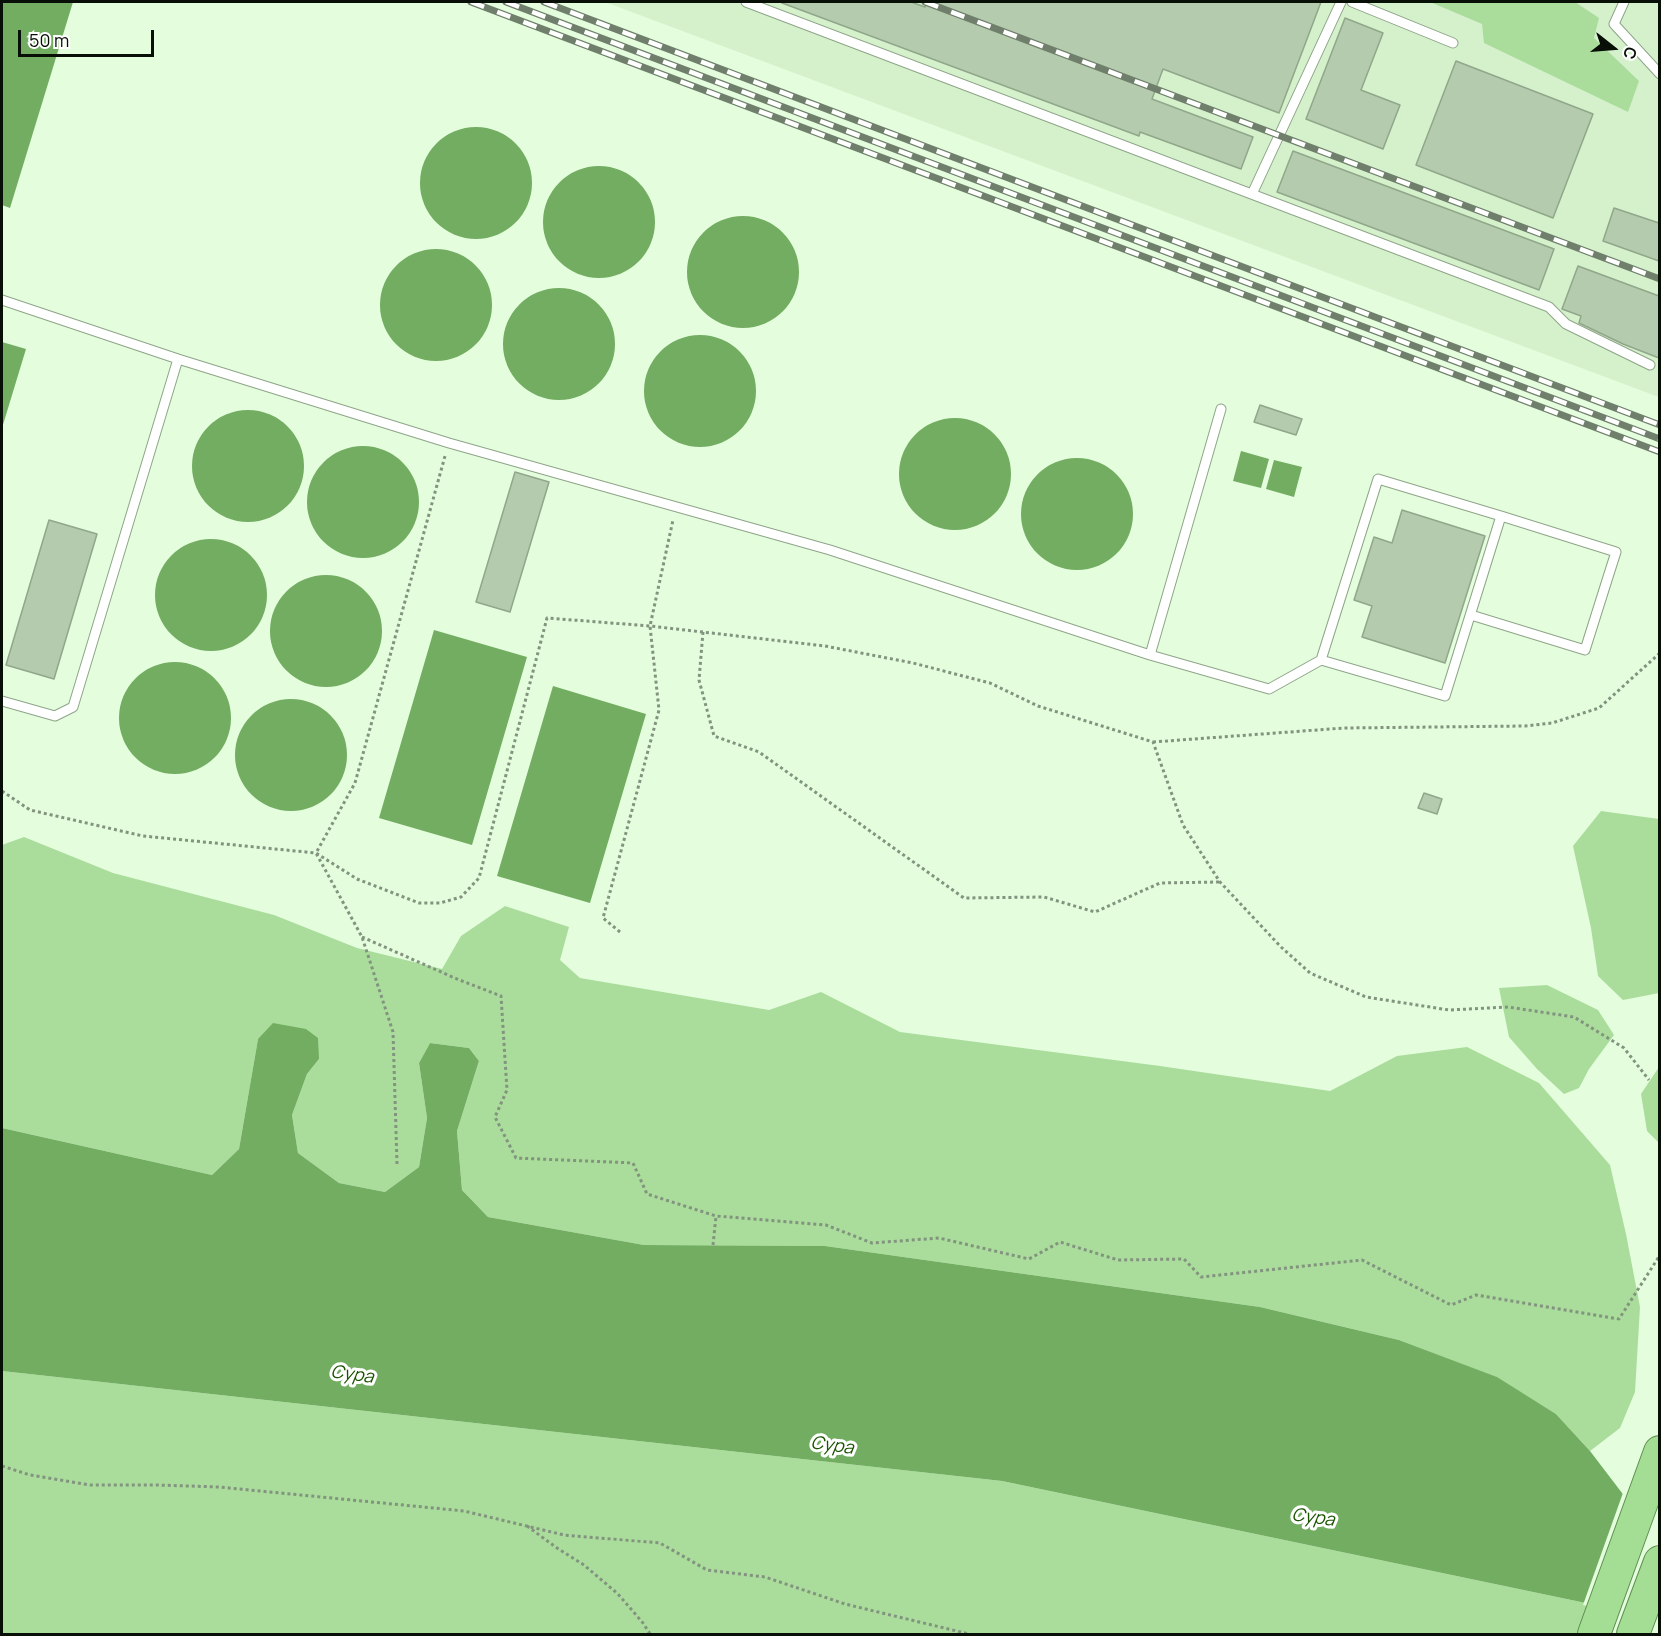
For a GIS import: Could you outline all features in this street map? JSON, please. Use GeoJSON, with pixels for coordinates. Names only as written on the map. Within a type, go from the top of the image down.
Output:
{"type":"FeatureCollection","features":[{"type":"Feature","properties":{"kind":"highway"},"geometry":{"type":"LineString","coordinates":[[1594,1635],[1659,1452]]}},
{"type":"Feature","properties":{"kind":"highway"},"geometry":{"type":"LineString","coordinates":[[1633,1635],[1659,1562]]}},
{"type":"Feature","properties":{"kind":"lane"},"geometry":{"type":"LineString","coordinates":[[746,2],[1549,307],[1566,324],[1650,365]]}},
{"type":"Feature","properties":{"kind":"lane"},"geometry":{"type":"LineString","coordinates":[[1252,194],[1341,2]]}},
{"type":"Feature","properties":{"kind":"lane"},"geometry":{"type":"LineString","coordinates":[[1352,2],[1453,43]]}},
{"type":"Feature","properties":{"kind":"lane"},"geometry":{"type":"LineString","coordinates":[[1624,2],[1614,24],[1659,74]]}},
{"type":"Feature","properties":{"kind":"lane"},"geometry":{"type":"LineString","coordinates":[[2,300],[178,359],[449,443],[831,550],[1150,655],[1269,689],[1321,660],[1378,479],[1616,552],[1585,650],[1471,615]]}},
{"type":"Feature","properties":{"kind":"lane"},"geometry":{"type":"LineString","coordinates":[[2,701],[55,716],[73,707],[178,359]]}},
{"type":"Feature","properties":{"kind":"lane"},"geometry":{"type":"LineString","coordinates":[[1150,655],[1221,409]]}},
{"type":"Feature","properties":{"kind":"lane"},"geometry":{"type":"LineString","coordinates":[[1321,660],[1445,696],[1501,516]]}},
{"type":"Feature","properties":{"kind":"path"},"geometry":{"type":"LineString","coordinates":[[316,853],[355,783],[449,443]]}},
{"type":"Feature","properties":{"kind":"path"},"geometry":{"type":"LineString","coordinates":[[620,932],[603,918],[659,710],[650,626],[676,507]]}},
{"type":"Feature","properties":{"kind":"path"},"geometry":{"type":"LineString","coordinates":[[2,791],[30,810],[143,836],[316,853],[357,879],[419,903],[440,903],[461,897],[479,878],[547,618],[650,626],[825,646],[913,663],[990,683],[1038,706],[1153,742],[1344,728],[1525,726],[1552,723],[1599,708],[1659,653]]}},
{"type":"Feature","properties":{"kind":"path"},"geometry":{"type":"LineString","coordinates":[[703,632],[699,680],[714,736],[759,752],[964,898],[1044,897],[1095,912],[1160,883],[1220,882]]}},
{"type":"Feature","properties":{"kind":"path"},"geometry":{"type":"LineString","coordinates":[[1153,742],[1183,825],[1220,882],[1281,947],[1310,973],[1366,997],[1376,999],[1449,1010],[1508,1007],[1574,1017],[1624,1048],[1649,1080]]}},
{"type":"Feature","properties":{"kind":"path"},"geometry":{"type":"LineString","coordinates":[[316,853],[362,937],[393,1032],[397,1164]]}},
{"type":"Feature","properties":{"kind":"path"},"geometry":{"type":"LineString","coordinates":[[362,937],[457,980],[501,996],[507,1090],[495,1117],[516,1158],[633,1163],[647,1194],[716,1215],[826,1225],[872,1243],[939,1238],[1029,1259],[1059,1242],[1118,1260],[1184,1259],[1201,1277],[1362,1260],[1451,1305],[1476,1295],[1619,1319],[1659,1255]]}},
{"type":"Feature","properties":{"kind":"path"},"geometry":{"type":"LineString","coordinates":[[712,1245],[716,1215]]}},
{"type":"Feature","properties":{"kind":"path"},"geometry":{"type":"LineString","coordinates":[[2,1466],[30,1475],[90,1485],[219,1487],[464,1511],[564,1535],[660,1543],[707,1570],[765,1577],[845,1604],[969,1635]]}},
{"type":"Feature","properties":{"kind":"path"},"geometry":{"type":"LineString","coordinates":[[526,1525],[556,1548],[584,1564],[618,1594],[643,1623],[650,1635]]}},
{"type":"Feature","properties":{"kind":"shaded area"},"geometry":{"type":"Polygon","coordinates":[[[605,2],[1659,2],[1659,397],[1656,396],[605,2]]]}},
{"type":"Feature","properties":{"kind":"shaded area"},"geometry":{"type":"Polygon","coordinates":[[[1430,2],[1575,2],[1599,18],[1594,38],[1639,81],[1628,112],[1484,43],[1482,24],[1430,2]]]}},
{"type":"Feature","properties":{"kind":"shaded area"},"geometry":{"type":"Polygon","coordinates":[[[1601,811],[1659,819],[1659,993],[1623,1000],[1598,976],[1591,928],[1573,846],[1601,811]]]}},
{"type":"Feature","properties":{"kind":"shaded area"},"geometry":{"type":"Polygon","coordinates":[[[24,837],[113,873],[274,915],[357,948],[442,969],[461,936],[505,906],[569,927],[560,960],[580,978],[769,1010],[821,992],[900,1032],[1330,1091],[1397,1056],[1467,1047],[1539,1083],[1610,1165],[1640,1307],[1635,1392],[1620,1428],[1590,1451],[1556,1414],[1496,1377],[1399,1340],[1260,1307],[825,1246],[644,1245],[488,1217],[462,1190],[457,1131],[479,1061],[469,1048],[430,1043],[419,1063],[427,1118],[419,1167],[385,1192],[339,1183],[298,1153],[292,1115],[307,1074],[319,1059],[258,1039],[239,1149],[212,1175],[2,1128],[2,845],[24,837]]]}},
{"type":"Feature","properties":{"kind":"shaded area"},"geometry":{"type":"Polygon","coordinates":[[[1547,985],[1598,1010],[1614,1035],[1589,1069],[1579,1088],[1564,1094],[1537,1069],[1509,1037],[1499,988],[1547,985]]]}},
{"type":"Feature","properties":{"kind":"shaded area"},"geometry":{"type":"Polygon","coordinates":[[[1659,1067],[1659,1143],[1647,1131],[1641,1094],[1659,1067]]]}},
{"type":"Feature","properties":{"kind":"shaded area"},"geometry":{"type":"Polygon","coordinates":[[[2,1371],[1002,1481],[1600,1606],[1588,1634],[2,1634],[2,1371]]]}},
{"type":"Feature","properties":{"kind":"water"},"geometry":{"type":"Polygon","coordinates":[[[2,2],[73,2],[10,208],[2,205],[2,2]]]}},
{"type":"Feature","properties":{"kind":"water"},"geometry":{"type":"Polygon","coordinates":[[[476,127],[497,131],[516,143],[528,162],[532,183],[528,204],[516,223],[497,235],[476,239],[455,235],[436,223],[424,204],[420,183],[424,162],[436,143],[455,131],[476,127]]]}},
{"type":"Feature","properties":{"kind":"water"},"geometry":{"type":"Polygon","coordinates":[[[599,166],[620,170],[639,182],[651,201],[655,222],[651,243],[639,262],[620,274],[599,278],[578,274],[559,262],[547,243],[543,222],[547,201],[559,182],[578,170],[599,166]]]}},
{"type":"Feature","properties":{"kind":"water"},"geometry":{"type":"Polygon","coordinates":[[[743,216],[764,220],[782,233],[795,251],[799,272],[795,293],[782,311],[764,324],[743,328],[722,324],[704,311],[691,293],[687,272],[691,251],[704,233],[722,220],[743,216]]]}},
{"type":"Feature","properties":{"kind":"water"},"geometry":{"type":"Polygon","coordinates":[[[436,249],[457,253],[476,265],[488,284],[492,305],[488,326],[476,345],[457,357],[436,361],[415,357],[396,345],[384,326],[380,305],[384,284],[396,265],[415,253],[436,249]]]}},
{"type":"Feature","properties":{"kind":"water"},"geometry":{"type":"Polygon","coordinates":[[[559,288],[580,292],[598,305],[611,323],[615,344],[611,365],[598,383],[580,396],[559,400],[538,396],[520,383],[507,365],[503,344],[507,323],[520,305],[538,292],[559,288]]]}},
{"type":"Feature","properties":{"kind":"water"},"geometry":{"type":"Polygon","coordinates":[[[700,335],[721,339],[739,352],[752,370],[756,391],[752,412],[739,430],[721,443],[700,447],[679,443],[661,430],[648,412],[644,391],[648,370],[661,352],[679,339],[700,335]]]}},
{"type":"Feature","properties":{"kind":"water"},"geometry":{"type":"Polygon","coordinates":[[[2,342],[26,349],[2,428],[2,342]]]}},
{"type":"Feature","properties":{"kind":"water"},"geometry":{"type":"Polygon","coordinates":[[[248,410],[269,414],[288,426],[300,445],[304,466],[300,487],[288,506],[269,518],[248,522],[227,518],[208,506],[196,487],[192,466],[196,445],[208,426],[227,414],[248,410]]]}},
{"type":"Feature","properties":{"kind":"water"},"geometry":{"type":"Polygon","coordinates":[[[955,418],[976,422],[995,434],[1007,453],[1011,474],[1007,495],[995,514],[976,526],[955,530],[934,526],[915,514],[903,495],[899,474],[903,453],[915,434],[934,422],[955,418]]]}},
{"type":"Feature","properties":{"kind":"water"},"geometry":{"type":"Polygon","coordinates":[[[363,446],[384,450],[402,463],[415,481],[419,502],[415,523],[402,541],[384,554],[363,558],[342,554],[324,541],[311,523],[307,502],[311,481],[324,463],[342,450],[363,446]]]}},
{"type":"Feature","properties":{"kind":"water"},"geometry":{"type":"Polygon","coordinates":[[[1241,451],[1269,459],[1261,488],[1233,481],[1241,451]]]}},
{"type":"Feature","properties":{"kind":"water"},"geometry":{"type":"Polygon","coordinates":[[[1077,458],[1098,462],[1116,475],[1129,493],[1133,514],[1129,535],[1116,553],[1098,566],[1077,570],[1056,566],[1038,553],[1025,535],[1021,514],[1025,493],[1038,475],[1056,462],[1077,458]]]}},
{"type":"Feature","properties":{"kind":"water"},"geometry":{"type":"Polygon","coordinates":[[[1274,460],[1302,467],[1294,497],[1266,489],[1274,460]]]}},
{"type":"Feature","properties":{"kind":"water"},"geometry":{"type":"Polygon","coordinates":[[[211,539],[232,543],[251,555],[263,574],[267,595],[263,616],[251,635],[232,647],[211,651],[190,647],[171,635],[159,616],[155,595],[159,574],[171,555],[190,543],[211,539]]]}},
{"type":"Feature","properties":{"kind":"water"},"geometry":{"type":"Polygon","coordinates":[[[326,575],[347,579],[365,592],[378,610],[382,631],[378,652],[365,670],[347,683],[326,687],[305,683],[287,670],[274,652],[270,631],[274,610],[287,592],[305,579],[326,575]]]}},
{"type":"Feature","properties":{"kind":"water"},"geometry":{"type":"Polygon","coordinates":[[[434,630],[527,657],[472,845],[379,818],[434,630]]]}},
{"type":"Feature","properties":{"kind":"water"},"geometry":{"type":"Polygon","coordinates":[[[175,662],[196,666],[215,678],[227,697],[231,718],[227,739],[215,758],[196,770],[175,774],[154,770],[135,758],[123,739],[119,718],[123,697],[135,678],[154,666],[175,662]]]}},
{"type":"Feature","properties":{"kind":"water"},"geometry":{"type":"Polygon","coordinates":[[[553,686],[646,714],[590,903],[497,876],[553,686]]]}},
{"type":"Feature","properties":{"kind":"water"},"geometry":{"type":"Polygon","coordinates":[[[291,699],[312,703],[331,715],[343,734],[347,755],[343,776],[331,795],[312,807],[291,811],[270,807],[251,795],[239,776],[235,755],[239,734],[251,715],[270,703],[291,699]]]}},
{"type":"Feature","properties":{"kind":"water","name":"Сура"},"geometry":{"type":"Polygon","coordinates":[[[273,1023],[306,1029],[318,1038],[319,1059],[307,1074],[292,1115],[298,1153],[339,1183],[385,1192],[419,1167],[427,1118],[419,1063],[430,1043],[469,1048],[479,1061],[457,1131],[462,1190],[488,1217],[644,1245],[825,1246],[1260,1307],[1399,1340],[1497,1377],[1556,1414],[1590,1451],[1635,1510],[1600,1606],[1002,1481],[2,1371],[2,1128],[212,1175],[239,1149],[258,1039],[273,1023]]]}},
{"type":"Feature","properties":{"kind":"pier"},"geometry":{"type":"Polygon","coordinates":[[[1624,1490],[1637,1508],[1660,1514],[1659,1633],[1583,1605],[1624,1490]]]}},
{"type":"Feature","properties":{"kind":"building"},"geometry":{"type":"Polygon","coordinates":[[[782,2],[911,2],[925,7],[926,2],[1321,2],[1279,113],[1163,69],[1152,99],[1253,137],[1241,169],[1140,132],[1139,136],[782,2]]]}},
{"type":"Feature","properties":{"kind":"building"},"geometry":{"type":"Polygon","coordinates":[[[1345,18],[1383,33],[1361,90],[1400,105],[1383,149],[1306,119],[1345,18]]]}},
{"type":"Feature","properties":{"kind":"building"},"geometry":{"type":"Polygon","coordinates":[[[1456,61],[1593,114],[1553,218],[1416,165],[1456,61]]]}},
{"type":"Feature","properties":{"kind":"building"},"geometry":{"type":"Polygon","coordinates":[[[1293,151],[1554,249],[1539,290],[1277,192],[1293,151]]]}},
{"type":"Feature","properties":{"kind":"building"},"geometry":{"type":"Polygon","coordinates":[[[1614,208],[1659,223],[1659,261],[1603,241],[1614,208]]]}},
{"type":"Feature","properties":{"kind":"building"},"geometry":{"type":"Polygon","coordinates":[[[1578,266],[1659,296],[1659,358],[1579,323],[1581,316],[1562,309],[1578,266]]]}},
{"type":"Feature","properties":{"kind":"building"},"geometry":{"type":"Polygon","coordinates":[[[1260,405],[1302,419],[1296,435],[1254,422],[1260,405]]]}},
{"type":"Feature","properties":{"kind":"building"},"geometry":{"type":"Polygon","coordinates":[[[515,472],[549,482],[510,612],[476,602],[515,472]]]}},
{"type":"Feature","properties":{"kind":"building"},"geometry":{"type":"Polygon","coordinates":[[[1402,510],[1485,536],[1445,663],[1362,637],[1372,606],[1354,600],[1374,537],[1392,543],[1402,510]]]}},
{"type":"Feature","properties":{"kind":"building"},"geometry":{"type":"Polygon","coordinates":[[[49,520],[97,534],[54,679],[6,665],[49,520]]]}},
{"type":"Feature","properties":{"kind":"building"},"geometry":{"type":"Polygon","coordinates":[[[1424,793],[1442,799],[1437,814],[1418,808],[1424,793]]]}},
{"type":"Feature","properties":{"kind":"railway"},"geometry":{"type":"LineString","coordinates":[[471,2],[1660,452]]}},
{"type":"Feature","properties":{"kind":"railway"},"geometry":{"type":"LineString","coordinates":[[506,2],[1660,439]]}},
{"type":"Feature","properties":{"kind":"railway"},"geometry":{"type":"LineString","coordinates":[[544,2],[1660,425]]}},
{"type":"Feature","properties":{"kind":"railway"},"geometry":{"type":"LineString","coordinates":[[925,2],[1660,279]]}}]}
